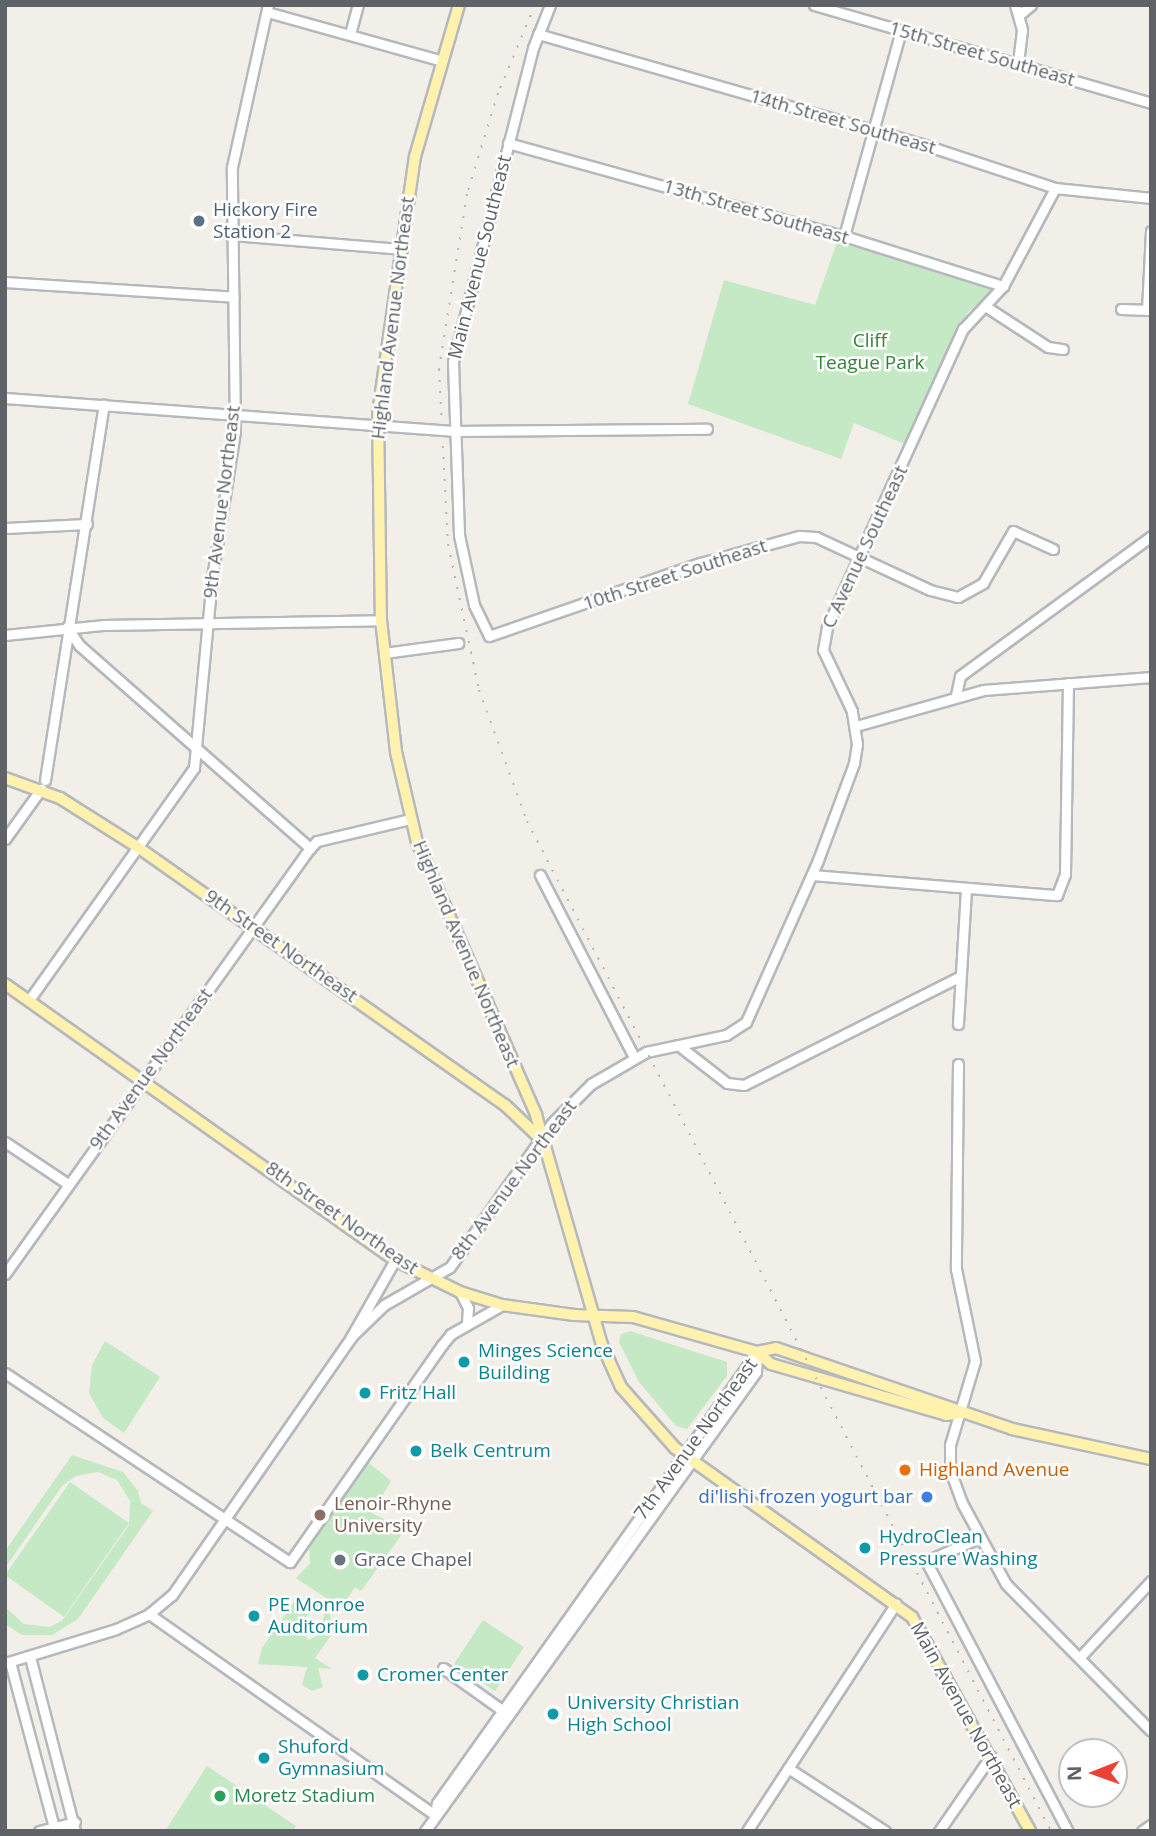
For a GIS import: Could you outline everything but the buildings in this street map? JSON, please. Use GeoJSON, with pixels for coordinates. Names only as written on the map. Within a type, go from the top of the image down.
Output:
{"type":"FeatureCollection","features":[{"type":"Feature","properties":{"kind":"main road","name":"Highland Avenue Northeast"},"geometry":{"type":"LineString","coordinates":[[459,5],[415,156],[377,426],[384,653],[410,819],[435,890],[536,1115],[593,1316]]}},
{"type":"Feature","properties":{"kind":"main road","name":"9th Street Northeast"},"geometry":{"type":"LineString","coordinates":[[5,778],[43,785],[139,848],[254,926],[505,1105],[542,1140]]}},
{"type":"Feature","properties":{"kind":"main road","name":"8th Street Northeast"},"geometry":{"type":"LineString","coordinates":[[5,984],[395,1260],[430,1279],[502,1305],[651,1320],[757,1352]]}},
{"type":"Feature","properties":{"kind":"main road"},"geometry":{"type":"LineString","coordinates":[[593,1316],[621,1387],[652,1426],[688,1456],[896,1603]]}},
{"type":"Feature","properties":{"kind":"main road"},"geometry":{"type":"LineString","coordinates":[[757,1352],[776,1348],[949,1404],[962,1413],[1073,1445],[1151,1459]]}},
{"type":"Feature","properties":{"kind":"main road"},"geometry":{"type":"LineString","coordinates":[[757,1352],[771,1364],[814,1377],[946,1415],[962,1413]]}},
{"type":"Feature","properties":{"kind":"main road","name":"Main Avenue Northeast"},"geometry":{"type":"LineString","coordinates":[[896,1603],[923,1630],[1030,1831]]}},
{"type":"Feature","properties":{"kind":"street"},"geometry":{"type":"LineString","coordinates":[[349,34],[358,5]]}},
{"type":"Feature","properties":{"kind":"street","name":"Main Avenue Southeast"},"geometry":{"type":"LineString","coordinates":[[489,636],[474,605],[463,560],[453,431],[456,346],[538,34],[550,5]]}},
{"type":"Feature","properties":{"kind":"street","name":"15th Street Southeast"},"geometry":{"type":"LineString","coordinates":[[814,5],[1151,103]]}},
{"type":"Feature","properties":{"kind":"street"},"geometry":{"type":"LineString","coordinates":[[1018,65],[1023,42],[1017,10],[1031,5]]}},
{"type":"Feature","properties":{"kind":"street"},"geometry":{"type":"LineString","coordinates":[[267,9],[442,61]]}},
{"type":"Feature","properties":{"kind":"street","name":"9th Avenue Northeast"},"geometry":{"type":"LineString","coordinates":[[29,1000],[190,777],[197,750],[207,623],[236,415],[230,183],[236,139],[267,9]]}},
{"type":"Feature","properties":{"kind":"street"},"geometry":{"type":"LineString","coordinates":[[844,236],[901,31]]}},
{"type":"Feature","properties":{"kind":"street","name":"14th Street Southeast"},"geometry":{"type":"LineString","coordinates":[[538,34],[875,131],[1055,188],[1151,198]]}},
{"type":"Feature","properties":{"kind":"street","name":"13th Street Southeast"},"geometry":{"type":"LineString","coordinates":[[508,143],[844,236],[1003,286]]}},
{"type":"Feature","properties":{"kind":"street","name":"C Avenue Southeast"},"geometry":{"type":"LineString","coordinates":[[646,1052],[726,1035],[746,1022],[812,874],[854,763],[856,726],[823,648],[827,627],[963,329],[1003,286],[1055,188]]}},
{"type":"Feature","properties":{"kind":"street"},"geometry":{"type":"LineString","coordinates":[[1121,309],[1149,310],[1151,231]]}},
{"type":"Feature","properties":{"kind":"street"},"geometry":{"type":"LineString","coordinates":[[231,235],[401,249]]}},
{"type":"Feature","properties":{"kind":"street"},"geometry":{"type":"LineString","coordinates":[[5,282],[234,297]]}},
{"type":"Feature","properties":{"kind":"street"},"geometry":{"type":"LineString","coordinates":[[985,306],[1048,347],[1063,349]]}},
{"type":"Feature","properties":{"kind":"street"},"geometry":{"type":"LineString","coordinates":[[5,398],[453,431],[707,429]]}},
{"type":"Feature","properties":{"kind":"street"},"geometry":{"type":"LineString","coordinates":[[5,839],[43,785],[104,405]]}},
{"type":"Feature","properties":{"kind":"street"},"geometry":{"type":"LineString","coordinates":[[5,528],[87,524]]}},
{"type":"Feature","properties":{"kind":"street","name":"10th Street Southeast"},"geometry":{"type":"LineString","coordinates":[[489,636],[700,563],[799,536],[816,537],[930,590],[964,596],[983,583],[1015,531],[1053,549]]}},
{"type":"Feature","properties":{"kind":"street"},"geometry":{"type":"LineString","coordinates":[[956,695],[960,676],[1151,536]]}},
{"type":"Feature","properties":{"kind":"street"},"geometry":{"type":"LineString","coordinates":[[5,635],[67,627],[381,620]]}},
{"type":"Feature","properties":{"kind":"street"},"geometry":{"type":"LineString","coordinates":[[67,627],[79,645],[310,848],[317,841],[410,819]]}},
{"type":"Feature","properties":{"kind":"street"},"geometry":{"type":"LineString","coordinates":[[384,653],[458,643]]}},
{"type":"Feature","properties":{"kind":"street"},"geometry":{"type":"LineString","coordinates":[[856,726],[956,695],[1151,677]]}},
{"type":"Feature","properties":{"kind":"street"},"geometry":{"type":"LineString","coordinates":[[812,874],[1057,895],[1065,874],[1068,683]]}},
{"type":"Feature","properties":{"kind":"street","name":"9th Avenue Northeast"},"geometry":{"type":"LineString","coordinates":[[5,1274],[142,1079],[310,848]]}},
{"type":"Feature","properties":{"kind":"street"},"geometry":{"type":"LineString","coordinates":[[540,875],[634,1057]]}},
{"type":"Feature","properties":{"kind":"street"},"geometry":{"type":"LineString","coordinates":[[958,1024],[966,888]]}},
{"type":"Feature","properties":{"kind":"street"},"geometry":{"type":"LineString","coordinates":[[678,1045],[727,1083],[744,1085],[959,978]]}},
{"type":"Feature","properties":{"kind":"street","name":"8th Avenue Northeast"},"geometry":{"type":"LineString","coordinates":[[351,1337],[384,1306],[430,1279],[458,1257],[575,1097],[634,1057],[646,1052]]}},
{"type":"Feature","properties":{"kind":"street"},"geometry":{"type":"LineString","coordinates":[[958,1064],[956,1269],[975,1361],[962,1413],[950,1445],[950,1470],[979,1538],[1011,1591],[1081,1656],[1151,1731]]}},
{"type":"Feature","properties":{"kind":"street"},"geometry":{"type":"LineString","coordinates":[[5,1142],[68,1184]]}},
{"type":"Feature","properties":{"kind":"street"},"geometry":{"type":"LineString","coordinates":[[55,1828],[8,1663],[149,1614],[185,1580],[351,1337],[395,1260]]}},
{"type":"Feature","properties":{"kind":"street"},"geometry":{"type":"LineString","coordinates":[[460,1292],[468,1308],[467,1323]]}},
{"type":"Feature","properties":{"kind":"street"},"geometry":{"type":"LineString","coordinates":[[5,1373],[290,1562],[442,1345],[467,1323],[502,1305]]}},
{"type":"Feature","properties":{"kind":"street","name":"7th Avenue Northeast"},"geometry":{"type":"LineString","coordinates":[[425,1831],[688,1456],[756,1372],[757,1352]]}},
{"type":"Feature","properties":{"kind":"street"},"geometry":{"type":"LineString","coordinates":[[979,1538],[926,1561],[1068,1831]]}},
{"type":"Feature","properties":{"kind":"street"},"geometry":{"type":"LineString","coordinates":[[1081,1656],[1151,1581]]}},
{"type":"Feature","properties":{"kind":"street"},"geometry":{"type":"LineString","coordinates":[[747,1831],[896,1603]]}},
{"type":"Feature","properties":{"kind":"street"},"geometry":{"type":"LineString","coordinates":[[149,1614],[435,1815]]}},
{"type":"Feature","properties":{"kind":"street"},"geometry":{"type":"LineString","coordinates":[[30,1657],[75,1826],[39,1831]]}},
{"type":"Feature","properties":{"kind":"street"},"geometry":{"type":"LineString","coordinates":[[443,1668],[506,1714]]}},
{"type":"Feature","properties":{"kind":"street"},"geometry":{"type":"LineString","coordinates":[[939,1831],[991,1756]]}},
{"type":"Feature","properties":{"kind":"street"},"geometry":{"type":"LineString","coordinates":[[788,1768],[885,1831]]}},
{"type":"Feature","properties":{"kind":"street"},"geometry":{"type":"LineString","coordinates":[[1142,1831],[1151,1825]]}},
{"type":"Feature","properties":{"kind":"green space","name":"Cliff Teague Park"},"geometry":{"type":"Polygon","coordinates":[[[837,242],[990,287],[993,293],[968,312],[907,445],[854,423],[841,459],[688,404],[724,280],[815,305],[837,242]]]}},
{"type":"Feature","properties":{"kind":"green space"},"geometry":{"type":"Polygon","coordinates":[[[630,1331],[727,1362],[727,1376],[687,1429],[676,1426],[639,1382],[619,1342],[621,1334],[630,1331]]]}},
{"type":"Feature","properties":{"kind":"green space"},"geometry":{"type":"Polygon","coordinates":[[[105,1341],[160,1377],[124,1433],[103,1418],[89,1393],[92,1365],[105,1341]]]}},
{"type":"Feature","properties":{"kind":"green space"},"geometry":{"type":"Polygon","coordinates":[[[72,1455],[123,1472],[138,1491],[141,1503],[153,1511],[78,1619],[52,1635],[22,1635],[5,1624],[5,1607],[24,1624],[49,1627],[62,1621],[129,1525],[130,1501],[117,1480],[98,1472],[76,1476],[62,1486],[5,1568],[5,1551],[72,1455]]]}},
{"type":"Feature","properties":{"kind":"green space"},"geometry":{"type":"Polygon","coordinates":[[[368,1462],[391,1481],[372,1513],[405,1530],[361,1591],[355,1587],[341,1608],[296,1578],[310,1563],[309,1544],[368,1462]]]}},
{"type":"Feature","properties":{"kind":"green space"},"geometry":{"type":"Polygon","coordinates":[[[70,1482],[129,1523],[64,1617],[5,1575],[70,1482]]]}},
{"type":"Feature","properties":{"kind":"green space"},"geometry":{"type":"Polygon","coordinates":[[[325,1600],[298,1624],[308,1640],[317,1636],[329,1602],[332,1634],[315,1658],[332,1669],[318,1668],[323,1687],[312,1691],[302,1685],[307,1667],[258,1664],[262,1648],[294,1602],[325,1600]]]}},
{"type":"Feature","properties":{"kind":"green space"},"geometry":{"type":"Polygon","coordinates":[[[483,1620],[524,1647],[495,1691],[454,1664],[483,1620]]]}},
{"type":"Feature","properties":{"kind":"green space","name":"Moretz Stadium"},"geometry":{"type":"Polygon","coordinates":[[[207,1766],[296,1826],[292,1831],[165,1831],[207,1766]]]}},
{"type":"Feature","properties":{"kind":"railway"},"geometry":{"type":"LineString","coordinates":[[535,5],[498,93],[467,194],[439,369],[448,544],[479,690],[527,821],[1051,1831]]}},
{"type":"Feature","properties":{"kind":"place","name":"Hickory Fire Station 2"},"geometry":{"type":"Point","coordinates":[199,221]}},
{"type":"Feature","properties":{"kind":"place","name":"Minges Science Building"},"geometry":{"type":"Point","coordinates":[464,1362]}},
{"type":"Feature","properties":{"kind":"place","name":"Fritz Hall"},"geometry":{"type":"Point","coordinates":[365,1393]}},
{"type":"Feature","properties":{"kind":"place","name":"Belk Centrum"},"geometry":{"type":"Point","coordinates":[416,1451]}},
{"type":"Feature","properties":{"kind":"place","name":"Highland Avenue"},"geometry":{"type":"Point","coordinates":[905,1470]}},
{"type":"Feature","properties":{"kind":"place","name":"di'lishi frozen yogurt bar"},"geometry":{"type":"Point","coordinates":[927,1497]}},
{"type":"Feature","properties":{"kind":"place","name":"Lenoir-Rhyne University"},"geometry":{"type":"Point","coordinates":[320,1515]}},
{"type":"Feature","properties":{"kind":"place","name":"HydroClean Pressure Washing"},"geometry":{"type":"Point","coordinates":[865,1548]}},
{"type":"Feature","properties":{"kind":"place","name":"Grace Chapel"},"geometry":{"type":"Point","coordinates":[340,1560]}},
{"type":"Feature","properties":{"kind":"place","name":"PE Monroe Auditorium"},"geometry":{"type":"Point","coordinates":[254,1616]}},
{"type":"Feature","properties":{"kind":"place","name":"Cromer Center"},"geometry":{"type":"Point","coordinates":[363,1675]}},
{"type":"Feature","properties":{"kind":"place","name":"University Christian High School"},"geometry":{"type":"Point","coordinates":[553,1714]}},
{"type":"Feature","properties":{"kind":"place","name":"Shuford Gymnasium"},"geometry":{"type":"Point","coordinates":[264,1758]}},
{"type":"Feature","properties":{"kind":"place","name":"Moretz Stadium"},"geometry":{"type":"Point","coordinates":[220,1796]}}]}
